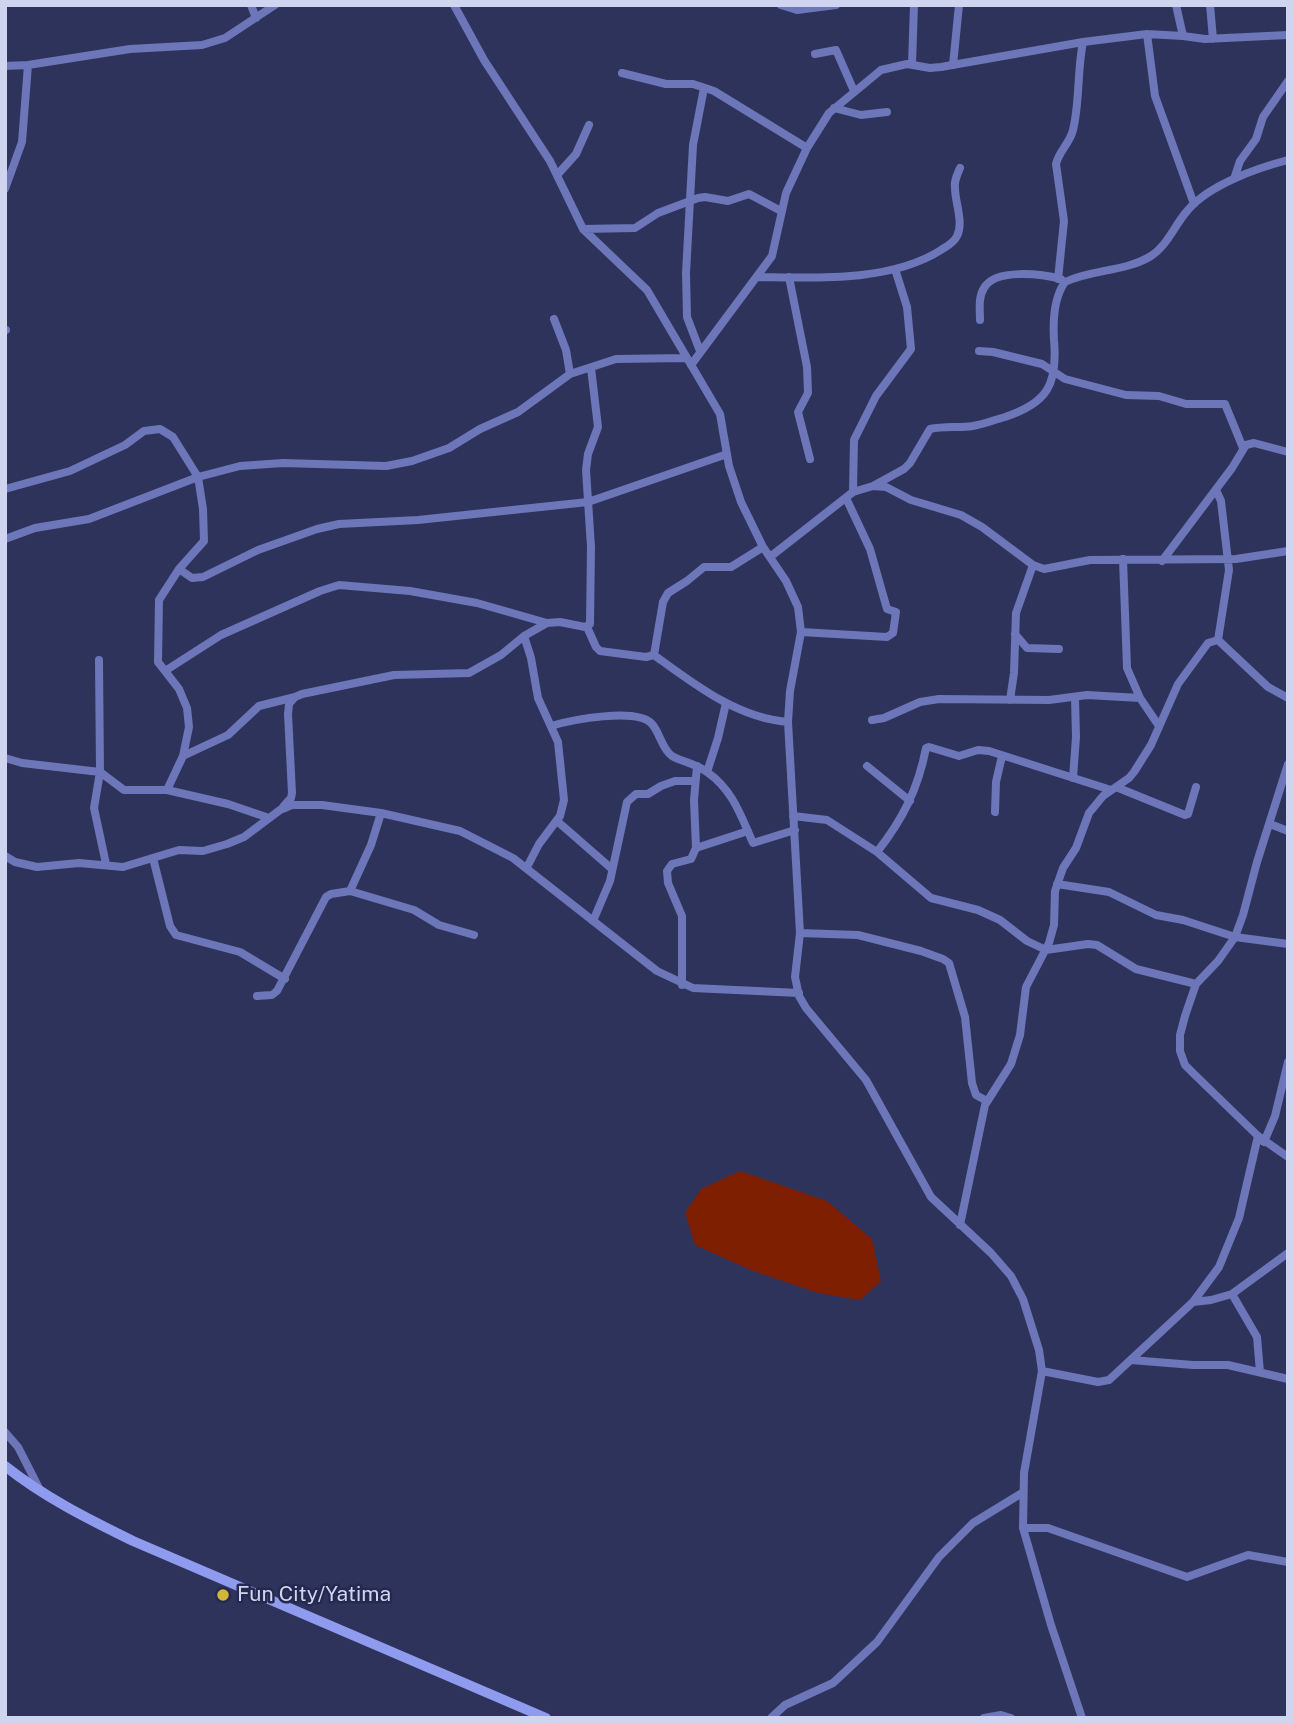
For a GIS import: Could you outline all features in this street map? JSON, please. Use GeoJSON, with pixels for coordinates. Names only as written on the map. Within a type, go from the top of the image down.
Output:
{"type":"FeatureCollection","features":[{"type":"Feature","properties":{"kind":"main road"},"geometry":{"type":"LineString","coordinates":[[5,1466],[76,1513],[133,1541],[546,1718]]}},
{"type":"Feature","properties":{"kind":"street"},"geometry":{"type":"LineString","coordinates":[[251,5],[256,18]]}},
{"type":"Feature","properties":{"kind":"street"},"geometry":{"type":"LineString","coordinates":[[5,66],[120,51],[202,45],[225,38],[275,5]]}},
{"type":"Feature","properties":{"kind":"street"},"geometry":{"type":"LineString","coordinates":[[454,5],[484,60],[558,174],[583,229],[647,290],[720,414],[736,487],[763,547],[786,581],[798,607],[801,632],[790,691],[788,722],[800,933],[795,977],[799,993],[806,1008],[866,1080],[931,1197],[991,1253],[1016,1284],[1028,1312],[1042,1371],[1022,1493],[1023,1528],[1082,1718]]}},
{"type":"Feature","properties":{"kind":"street"},"geometry":{"type":"LineString","coordinates":[[781,5],[797,10],[836,5]]}},
{"type":"Feature","properties":{"kind":"street"},"geometry":{"type":"LineString","coordinates":[[912,64],[914,5]]}},
{"type":"Feature","properties":{"kind":"street"},"geometry":{"type":"LineString","coordinates":[[953,65],[959,5]]}},
{"type":"Feature","properties":{"kind":"street"},"geometry":{"type":"LineString","coordinates":[[1175,5],[1183,36]]}},
{"type":"Feature","properties":{"kind":"street"},"geometry":{"type":"LineString","coordinates":[[1210,5],[1213,39]]}},
{"type":"Feature","properties":{"kind":"street"},"geometry":{"type":"LineString","coordinates":[[1147,34],[1155,96],[1194,204]]}},
{"type":"Feature","properties":{"kind":"street"},"geometry":{"type":"LineString","coordinates":[[5,539],[35,528],[89,519],[198,477],[257,464],[368,466],[412,461],[449,447],[518,412],[570,374],[616,359],[688,361],[700,351],[758,277],[775,249],[786,192],[822,121],[881,70],[895,65],[912,64],[930,68],[953,65],[1083,42],[1147,34],[1213,39],[1288,36]]}},
{"type":"Feature","properties":{"kind":"street"},"geometry":{"type":"LineString","coordinates":[[770,556],[850,495],[904,469],[930,429],[978,425],[1031,407],[1043,396],[1054,370],[1054,325],[1062,280],[1063,221],[1056,164],[1073,130],[1083,42]]}},
{"type":"Feature","properties":{"kind":"street"},"geometry":{"type":"LineString","coordinates":[[815,54],[836,50],[854,91]]}},
{"type":"Feature","properties":{"kind":"street"},"geometry":{"type":"LineString","coordinates":[[5,189],[22,142],[28,65]]}},
{"type":"Feature","properties":{"kind":"street"},"geometry":{"type":"LineString","coordinates":[[622,73],[659,83],[692,84],[704,88],[730,100],[807,148]]}},
{"type":"Feature","properties":{"kind":"street"},"geometry":{"type":"LineString","coordinates":[[1234,179],[1240,161],[1256,139],[1263,117],[1288,81]]}},
{"type":"Feature","properties":{"kind":"street"},"geometry":{"type":"LineString","coordinates":[[700,351],[690,326],[686,303],[693,145],[704,88]]}},
{"type":"Feature","properties":{"kind":"street"},"geometry":{"type":"LineString","coordinates":[[834,108],[861,115],[887,112]]}},
{"type":"Feature","properties":{"kind":"street"},"geometry":{"type":"LineString","coordinates":[[558,174],[576,154],[589,125]]}},
{"type":"Feature","properties":{"kind":"street"},"geometry":{"type":"LineString","coordinates":[[981,320],[982,290],[998,275],[1041,275],[1062,280],[1116,270],[1150,256],[1160,248],[1194,204],[1251,171],[1288,160]]}},
{"type":"Feature","properties":{"kind":"street"},"geometry":{"type":"LineString","coordinates":[[758,277],[869,274],[919,263],[956,239],[959,217],[954,186],[960,168]]}},
{"type":"Feature","properties":{"kind":"street"},"geometry":{"type":"LineString","coordinates":[[583,229],[635,229],[658,213],[703,197],[731,201],[748,194],[781,211]]}},
{"type":"Feature","properties":{"kind":"street"},"geometry":{"type":"LineString","coordinates":[[801,632],[887,638],[893,633],[897,613],[887,609],[870,549],[850,495],[854,440],[876,397],[911,349],[907,307],[895,269]]}},
{"type":"Feature","properties":{"kind":"street"},"geometry":{"type":"LineString","coordinates":[[789,278],[807,367],[808,393],[798,412],[810,459]]}},
{"type":"Feature","properties":{"kind":"street"},"geometry":{"type":"LineString","coordinates":[[554,319],[566,351],[570,374]]}},
{"type":"Feature","properties":{"kind":"street"},"geometry":{"type":"LineString","coordinates":[[979,351],[1042,365],[1065,379],[1126,395],[1159,396],[1186,404],[1225,404],[1243,448]]}},
{"type":"Feature","properties":{"kind":"street"},"geometry":{"type":"LineString","coordinates":[[587,627],[591,623],[592,606],[586,470],[588,454],[598,427],[591,368]]}},
{"type":"Feature","properties":{"kind":"street"},"geometry":{"type":"LineString","coordinates":[[5,489],[70,471],[125,445],[144,431],[155,429],[171,434],[198,477],[204,538],[159,600],[157,659],[179,689],[187,708],[189,727],[183,756],[167,790]]}},
{"type":"Feature","properties":{"kind":"street"},"geometry":{"type":"LineString","coordinates":[[1162,561],[1232,468],[1243,448],[1254,443],[1288,452]]}},
{"type":"Feature","properties":{"kind":"street"},"geometry":{"type":"LineString","coordinates":[[179,569],[192,578],[203,577],[258,550],[339,524],[418,520],[588,502],[727,454]]}},
{"type":"Feature","properties":{"kind":"street"},"geometry":{"type":"LineString","coordinates":[[873,486],[886,487],[911,500],[961,515],[982,527],[1033,565],[1047,569],[1090,560],[1228,559],[1288,551]]}},
{"type":"Feature","properties":{"kind":"street"},"geometry":{"type":"LineString","coordinates":[[1216,490],[1221,501],[1229,577],[1218,639]]}},
{"type":"Feature","properties":{"kind":"street"},"geometry":{"type":"LineString","coordinates":[[654,655],[663,602],[668,593],[704,568],[731,567],[763,547]]}},
{"type":"Feature","properties":{"kind":"street"},"geometry":{"type":"LineString","coordinates":[[1123,559],[1125,660],[1130,680],[1159,726]]}},
{"type":"Feature","properties":{"kind":"street"},"geometry":{"type":"LineString","coordinates":[[1010,700],[1014,679],[1017,605],[1033,565]]}},
{"type":"Feature","properties":{"kind":"street"},"geometry":{"type":"LineString","coordinates":[[165,671],[221,635],[320,591],[340,585],[410,591],[477,603],[547,623]]}},
{"type":"Feature","properties":{"kind":"street"},"geometry":{"type":"LineString","coordinates":[[183,756],[228,735],[259,706],[326,688],[394,675],[469,673],[501,655],[524,636],[552,621],[587,627]]}},
{"type":"Feature","properties":{"kind":"street"},"geometry":{"type":"LineString","coordinates":[[587,627],[600,651],[646,657],[654,655],[726,703],[766,720],[788,722]]}},
{"type":"Feature","properties":{"kind":"street"},"geometry":{"type":"LineString","coordinates":[[1014,634],[1027,648],[1059,649]]}},
{"type":"Feature","properties":{"kind":"street"},"geometry":{"type":"LineString","coordinates":[[524,636],[538,698],[560,753],[564,792],[561,813],[527,867]]}},
{"type":"Feature","properties":{"kind":"street"},"geometry":{"type":"LineString","coordinates":[[1218,639],[1268,687],[1288,698]]}},
{"type":"Feature","properties":{"kind":"street"},"geometry":{"type":"LineString","coordinates":[[960,1225],[986,1101],[1013,1059],[1020,1035],[1026,987],[1054,925],[1057,884],[1063,868],[1076,848],[1087,818],[1098,801],[1129,778],[1140,763],[1172,695],[1194,660],[1211,641],[1218,639]]}},
{"type":"Feature","properties":{"kind":"street"},"geometry":{"type":"LineString","coordinates":[[99,660],[100,772],[94,808],[106,864]]}},
{"type":"Feature","properties":{"kind":"street"},"geometry":{"type":"LineString","coordinates":[[872,720],[884,718],[920,702],[957,698],[1049,700],[1109,695],[1140,698]]}},
{"type":"Feature","properties":{"kind":"street"},"geometry":{"type":"LineString","coordinates":[[1073,778],[1075,696]]}},
{"type":"Feature","properties":{"kind":"street"},"geometry":{"type":"LineString","coordinates":[[5,856],[15,862],[37,867],[79,863],[123,867],[179,850],[203,851],[244,837],[280,810],[291,798],[288,714],[289,705],[295,697]]}},
{"type":"Feature","properties":{"kind":"street"},"geometry":{"type":"LineString","coordinates":[[707,772],[726,703]]}},
{"type":"Feature","properties":{"kind":"street"},"geometry":{"type":"LineString","coordinates":[[551,726],[571,720],[643,718],[653,726],[668,753],[707,772],[731,794],[755,844],[795,830]]}},
{"type":"Feature","properties":{"kind":"street"},"geometry":{"type":"LineString","coordinates":[[877,852],[894,831],[910,801],[920,778],[926,748],[929,747],[957,755],[983,750],[1113,789],[1185,815],[1188,814],[1196,787]]}},
{"type":"Feature","properties":{"kind":"street"},"geometry":{"type":"LineString","coordinates":[[995,812],[996,782],[1002,756]]}},
{"type":"Feature","properties":{"kind":"street"},"geometry":{"type":"LineString","coordinates":[[5,758],[22,763],[100,772],[124,790],[167,790],[228,804],[269,818]]}},
{"type":"Feature","properties":{"kind":"street"},"geometry":{"type":"LineString","coordinates":[[1288,764],[1235,937],[1218,961],[1196,984],[1180,1035],[1181,1057],[1194,1074],[1261,1139],[1288,1157]]}},
{"type":"Feature","properties":{"kind":"street"},"geometry":{"type":"LineString","coordinates":[[682,985],[682,922],[668,883],[667,871],[672,864],[691,859],[696,848],[696,766]]}},
{"type":"Feature","properties":{"kind":"street"},"geometry":{"type":"LineString","coordinates":[[867,766],[910,801]]}},
{"type":"Feature","properties":{"kind":"street"},"geometry":{"type":"LineString","coordinates":[[593,921],[608,887],[629,800],[636,794],[648,794],[675,781],[694,781]]}},
{"type":"Feature","properties":{"kind":"street"},"geometry":{"type":"LineString","coordinates":[[292,793],[300,803]]}},
{"type":"Feature","properties":{"kind":"street"},"geometry":{"type":"LineString","coordinates":[[280,810],[300,803],[381,813],[460,831],[527,867],[657,971],[682,985],[709,989],[799,993]]}},
{"type":"Feature","properties":{"kind":"street"},"geometry":{"type":"LineString","coordinates":[[350,891],[371,845],[381,813]]}},
{"type":"Feature","properties":{"kind":"street"},"geometry":{"type":"LineString","coordinates":[[793,816],[827,820],[877,852],[931,898],[978,910],[1000,920],[1027,941],[1045,950],[1097,945],[1136,969],[1196,984]]}},
{"type":"Feature","properties":{"kind":"street"},"geometry":{"type":"LineString","coordinates":[[557,821],[612,869]]}},
{"type":"Feature","properties":{"kind":"street"},"geometry":{"type":"LineString","coordinates":[[1270,824],[1288,831]]}},
{"type":"Feature","properties":{"kind":"street"},"geometry":{"type":"LineString","coordinates":[[696,848],[748,831]]}},
{"type":"Feature","properties":{"kind":"street"},"geometry":{"type":"LineString","coordinates":[[153,858],[170,926],[176,935],[240,952],[285,979]]}},
{"type":"Feature","properties":{"kind":"street"},"geometry":{"type":"LineString","coordinates":[[1057,884],[1109,892],[1156,915],[1183,920],[1235,937],[1288,944]]}},
{"type":"Feature","properties":{"kind":"street"},"geometry":{"type":"LineString","coordinates":[[257,996],[275,993],[331,894],[350,891],[414,910],[439,925],[474,935]]}},
{"type":"Feature","properties":{"kind":"street"},"geometry":{"type":"LineString","coordinates":[[800,933],[858,935],[922,951],[949,963],[965,1017],[972,1083],[976,1095],[986,1101]]}},
{"type":"Feature","properties":{"kind":"street"},"geometry":{"type":"LineString","coordinates":[[1042,1371],[1105,1381],[1119,1373],[1192,1303],[1211,1280],[1239,1218],[1261,1139],[1275,1116],[1288,1062]]}},
{"type":"Feature","properties":{"kind":"street"},"geometry":{"type":"LineString","coordinates":[[1192,1303],[1232,1294],[1288,1253]]}},
{"type":"Feature","properties":{"kind":"street"},"geometry":{"type":"LineString","coordinates":[[1232,1294],[1257,1337],[1260,1372]]}},
{"type":"Feature","properties":{"kind":"street"},"geometry":{"type":"LineString","coordinates":[[1131,1360],[1228,1365],[1288,1379]]}},
{"type":"Feature","properties":{"kind":"street"},"geometry":{"type":"LineString","coordinates":[[5,1432],[18,1447],[40,1490]]}},
{"type":"Feature","properties":{"kind":"street"},"geometry":{"type":"LineString","coordinates":[[771,1718],[785,1705],[833,1683],[841,1676],[877,1642],[939,1557],[973,1523],[1022,1493]]}},
{"type":"Feature","properties":{"kind":"street"},"geometry":{"type":"LineString","coordinates":[[1023,1528],[1048,1528],[1166,1572],[1187,1577],[1248,1555],[1288,1562]]}},
{"type":"Feature","properties":{"kind":"street"},"geometry":{"type":"LineString","coordinates":[[984,1718],[1001,1715],[1010,1718]]}},
{"type":"Feature","properties":{"kind":"shaded area"},"geometry":{"type":"Polygon","coordinates":[[[740,1171],[827,1201],[872,1239],[881,1281],[860,1300],[818,1293],[753,1271],[695,1245],[685,1213],[701,1189],[740,1171]]]}},
{"type":"Feature","properties":{"kind":"place","name":"Fun City/Yatima"},"geometry":{"type":"Point","coordinates":[223,1595]}}]}
